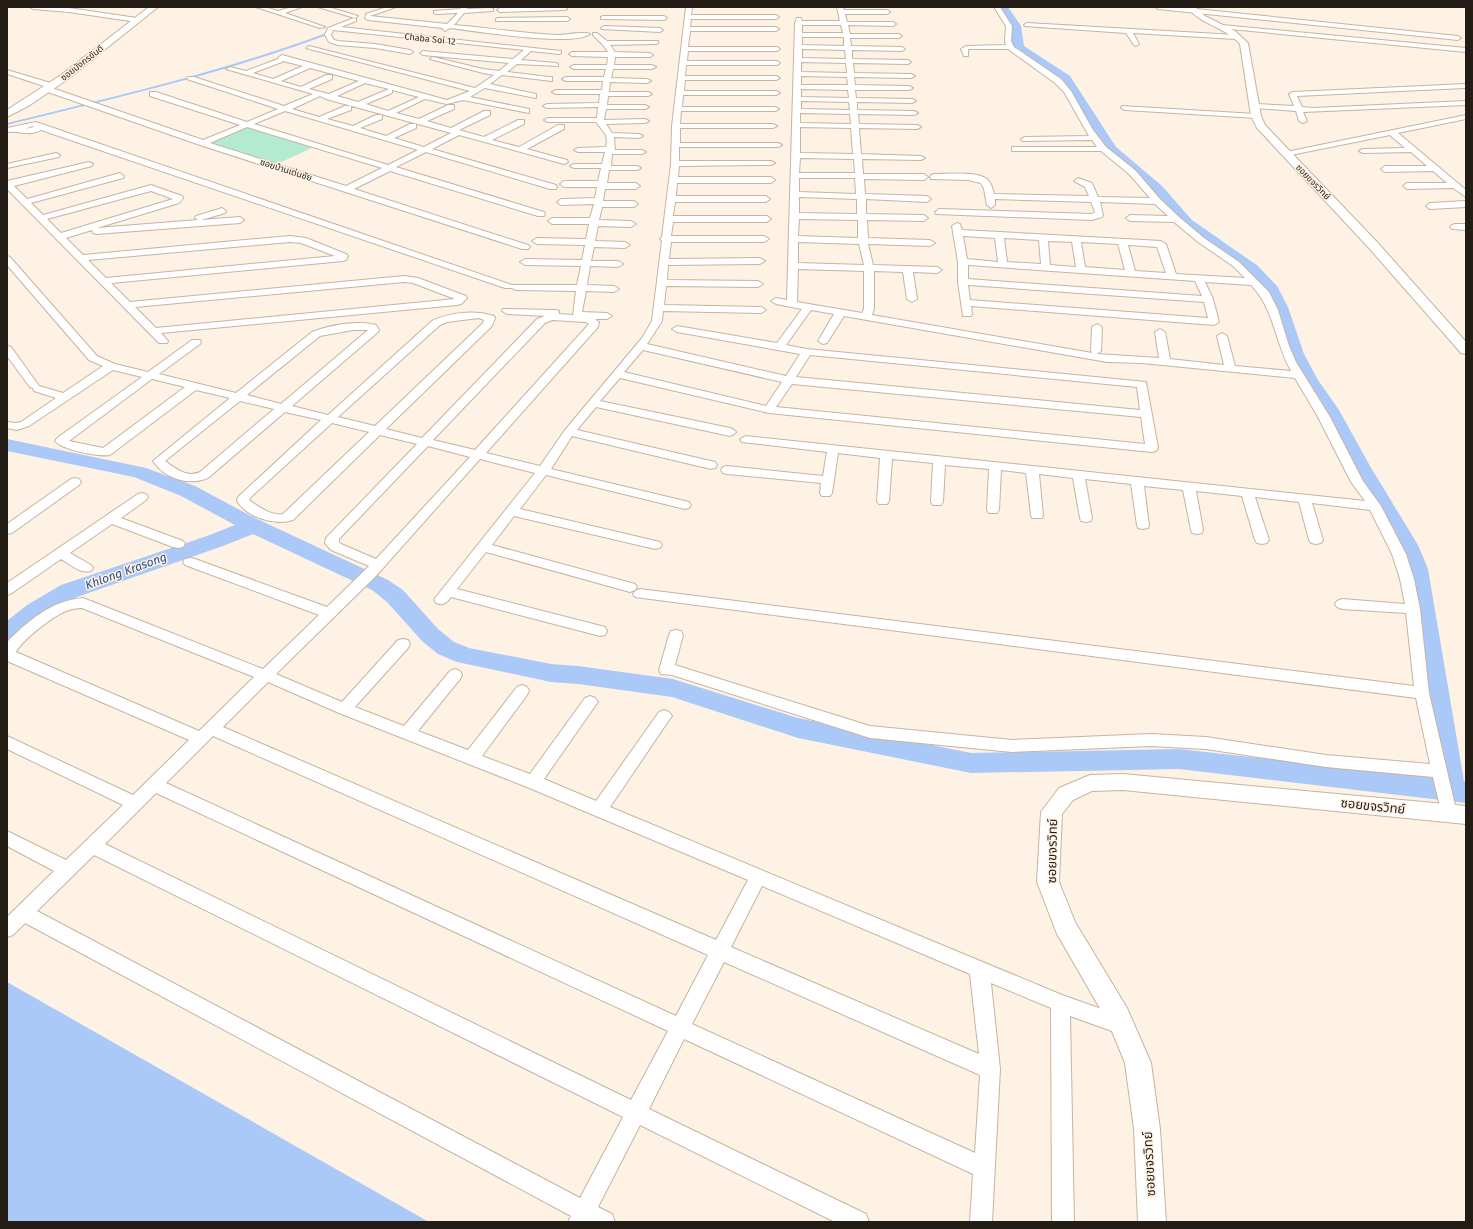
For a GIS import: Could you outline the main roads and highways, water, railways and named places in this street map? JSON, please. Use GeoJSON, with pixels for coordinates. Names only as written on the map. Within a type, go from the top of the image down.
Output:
{"type":"FeatureCollection","features":[{"type":"Feature","properties":{"kind":"water"},"geometry":{"type":"Polygon","coordinates":[[[7,982],[429,1222],[7,1222],[7,982]]]}},
{"type":"Feature","properties":{"kind":"waterway"},"geometry":{"type":"LineString","coordinates":[[1003,7],[1016,26],[1018,46],[1066,79],[1083,104],[1098,132],[1111,150],[1157,189],[1187,223],[1252,269],[1271,289],[1280,307],[1295,354],[1309,380],[1330,410],[1360,466],[1407,545],[1417,569],[1452,790]]}},
{"type":"Feature","properties":{"kind":"waterway"},"geometry":{"type":"LineString","coordinates":[[7,124],[206,73],[285,49],[324,35]]}},
{"type":"Feature","properties":{"kind":"waterway"},"geometry":{"type":"LineString","coordinates":[[7,445],[139,472],[188,491],[253,525]]}},
{"type":"Feature","properties":{"kind":"waterway","name":"Khlong Krasong"},"geometry":{"type":"LineString","coordinates":[[7,634],[35,611],[69,591],[215,541],[253,525]]}},
{"type":"Feature","properties":{"kind":"waterway"},"geometry":{"type":"LineString","coordinates":[[253,525],[380,585],[395,596],[430,635],[446,648],[465,656],[551,673],[578,675],[673,688],[798,728],[971,763],[1179,759],[1452,790]]}},
{"type":"Feature","properties":{"kind":"waterway"},"geometry":{"type":"LineString","coordinates":[[1452,790],[1466,792]]}}]}
